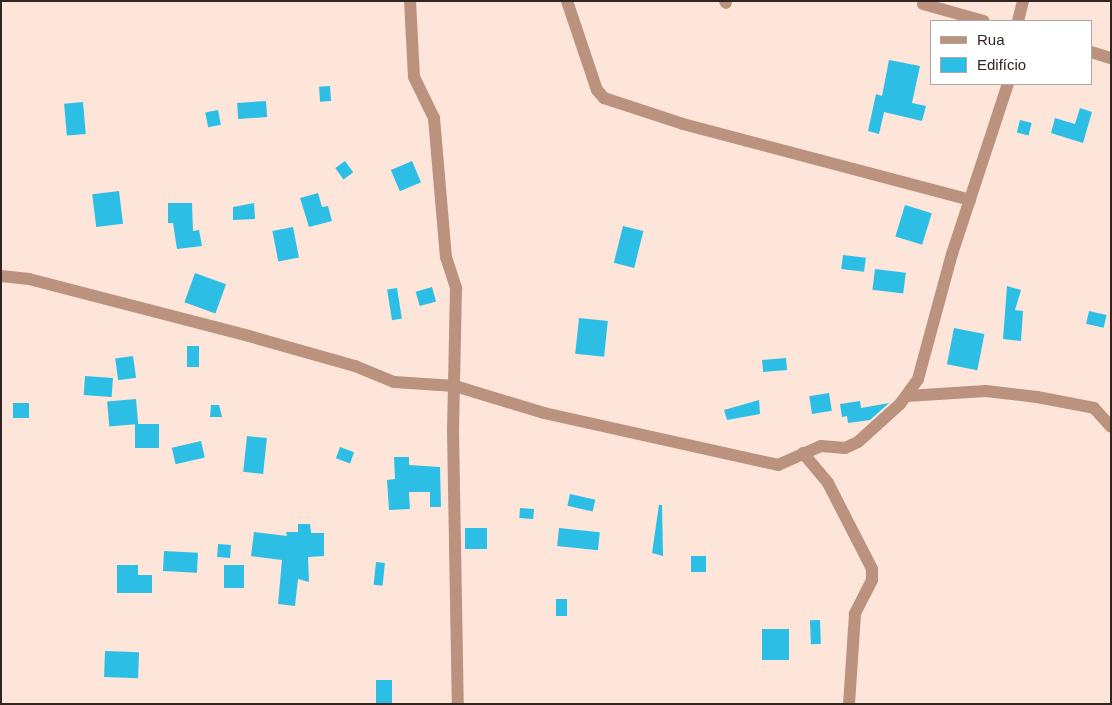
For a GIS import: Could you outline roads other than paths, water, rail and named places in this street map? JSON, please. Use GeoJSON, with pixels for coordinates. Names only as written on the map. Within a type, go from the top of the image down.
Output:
{"type":"FeatureCollection","features":[{"type":"Feature","properties":{"kind":"street"},"geometry":{"type":"LineString","coordinates":[[410,1],[414,77],[434,118],[446,256],[456,288],[454,386],[458,704]]}},
{"type":"Feature","properties":{"kind":"street"},"geometry":{"type":"LineString","coordinates":[[567,1],[597,90],[604,98],[683,124],[970,200]]}},
{"type":"Feature","properties":{"kind":"street"},"geometry":{"type":"LineString","coordinates":[[1018,20],[1023,1]]}},
{"type":"Feature","properties":{"kind":"street"},"geometry":{"type":"LineString","coordinates":[[923,4],[980,20]]}},
{"type":"Feature","properties":{"kind":"street"},"geometry":{"type":"LineString","coordinates":[[1092,52],[1111,58]]}},
{"type":"Feature","properties":{"kind":"street"},"geometry":{"type":"LineString","coordinates":[[1,276],[29,279],[249,336],[355,366],[394,382],[454,386],[544,413],[765,466],[778,465],[821,446],[846,448],[858,442],[907,396],[918,379],[970,200],[1008,85]]}},
{"type":"Feature","properties":{"kind":"street"},"geometry":{"type":"LineString","coordinates":[[907,396],[947,391],[1037,397],[1094,408],[1111,427]]}},
{"type":"Feature","properties":{"kind":"street"},"geometry":{"type":"LineString","coordinates":[[803,453],[828,483],[872,569],[872,580],[855,614],[849,704]]}}]}
